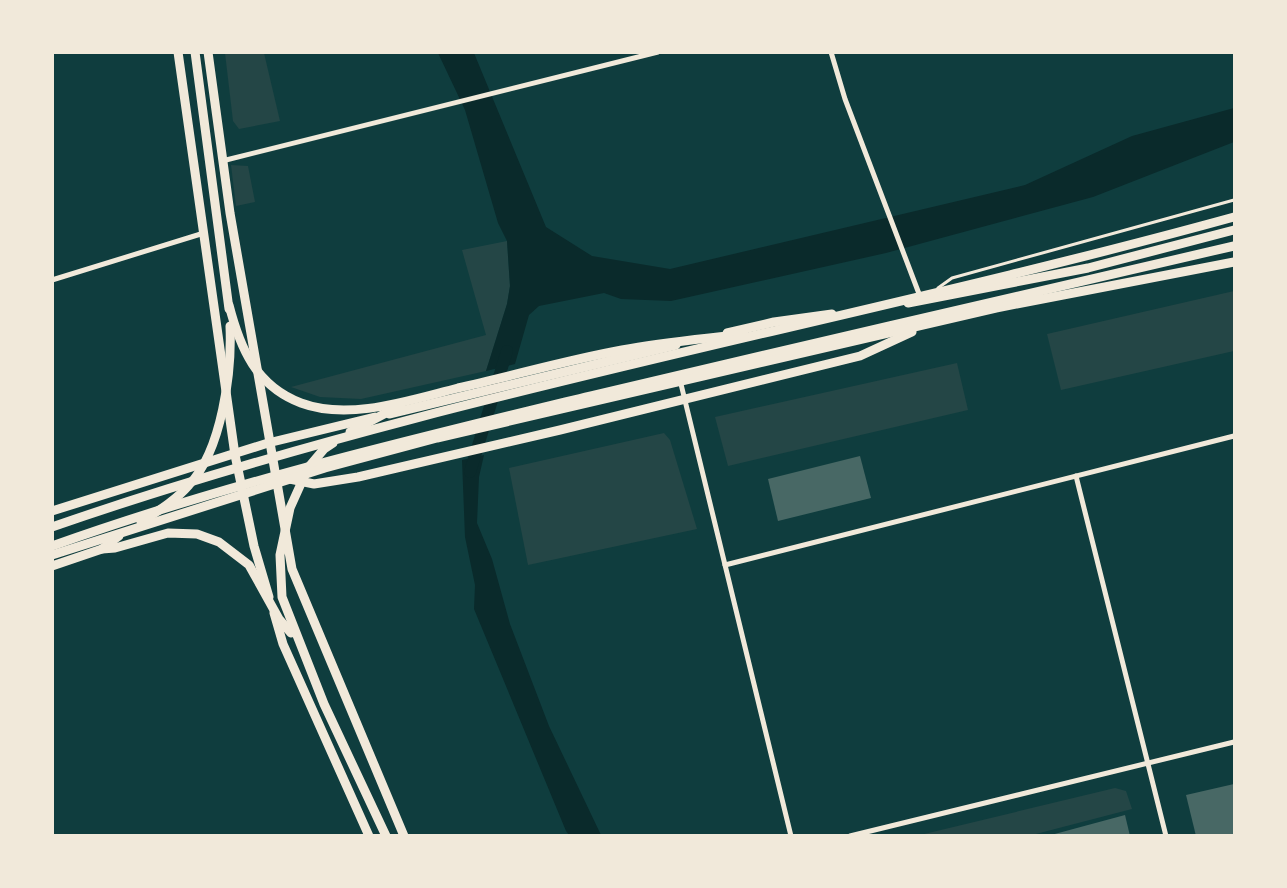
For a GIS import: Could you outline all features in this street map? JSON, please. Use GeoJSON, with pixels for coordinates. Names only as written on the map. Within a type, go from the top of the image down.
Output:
{"type":"FeatureCollection","features":[{"type":"Feature","properties":{"kind":"main road"},"geometry":{"type":"LineString","coordinates":[[178,52],[235,455],[254,546],[283,644],[369,836]]}},
{"type":"Feature","properties":{"kind":"main road"},"geometry":{"type":"LineString","coordinates":[[195,52],[229,305],[237,337],[250,364],[264,379],[291,398],[312,406],[339,410],[420,397],[622,350],[791,328]]}},
{"type":"Feature","properties":{"kind":"main road"},"geometry":{"type":"LineString","coordinates":[[208,52],[222,161],[268,443],[292,569],[404,836]]}},
{"type":"Feature","properties":{"kind":"main road"},"geometry":{"type":"LineString","coordinates":[[52,527],[206,476],[326,442],[449,410],[1086,258],[1234,217]]}},
{"type":"Feature","properties":{"kind":"main road"},"geometry":{"type":"LineString","coordinates":[[52,511],[268,443],[478,392],[774,322],[922,301],[1088,268],[1234,230]]}},
{"type":"Feature","properties":{"kind":"main road"},"geometry":{"type":"LineString","coordinates":[[52,546],[243,485],[350,454],[1234,246]]}},
{"type":"Feature","properties":{"kind":"main road"},"geometry":{"type":"LineString","coordinates":[[52,555],[325,468],[437,438],[1092,288],[1234,262]]}},
{"type":"Feature","properties":{"kind":"main road"},"geometry":{"type":"LineString","coordinates":[[102,549],[169,504],[191,483],[209,450],[222,414],[230,371],[229,305]]}},
{"type":"Feature","properties":{"kind":"main road"},"geometry":{"type":"LineString","coordinates":[[275,476],[314,484],[358,477],[860,356],[930,324]]}},
{"type":"Feature","properties":{"kind":"main road"},"geometry":{"type":"LineString","coordinates":[[386,836],[298,641],[282,597],[280,580],[283,534],[297,487],[308,468],[324,449],[355,429],[420,397]]}},
{"type":"Feature","properties":{"kind":"main road"},"geometry":{"type":"LineString","coordinates":[[52,566],[102,549],[115,548],[168,532],[197,534],[219,542],[249,565],[279,619],[298,641]]}},
{"type":"Feature","properties":{"kind":"street"},"geometry":{"type":"LineString","coordinates":[[222,161],[658,52]]}},
{"type":"Feature","properties":{"kind":"street"},"geometry":{"type":"LineString","coordinates":[[831,52],[845,99],[922,301]]}},
{"type":"Feature","properties":{"kind":"street"},"geometry":{"type":"LineString","coordinates":[[52,280],[204,233]]}},
{"type":"Feature","properties":{"kind":"street"},"geometry":{"type":"LineString","coordinates":[[679,375],[791,836]]}},
{"type":"Feature","properties":{"kind":"street"},"geometry":{"type":"LineString","coordinates":[[725,565],[1234,436]]}},
{"type":"Feature","properties":{"kind":"street"},"geometry":{"type":"LineString","coordinates":[[1076,476],[1166,836]]}},
{"type":"Feature","properties":{"kind":"street"},"geometry":{"type":"LineString","coordinates":[[850,836],[1234,742]]}},
{"type":"Feature","properties":{"kind":"lane"},"geometry":{"type":"LineString","coordinates":[[922,301],[952,278],[1234,200]]}},
{"type":"Feature","properties":{"kind":"shaded area"},"geometry":{"type":"Polygon","coordinates":[[[225,53],[264,53],[280,121],[239,129],[233,121],[225,53]]]}},
{"type":"Feature","properties":{"kind":"shaded area"},"geometry":{"type":"Polygon","coordinates":[[[438,53],[474,53],[546,227],[592,256],[670,269],[1025,185],[1132,136],[1234,108],[1234,142],[1093,197],[886,253],[671,301],[621,299],[604,293],[539,306],[529,315],[515,364],[486,371],[507,304],[510,286],[507,241],[498,223],[465,110],[438,53]]]}},
{"type":"Feature","properties":{"kind":"shaded area"},"geometry":{"type":"Polygon","coordinates":[[[231,165],[248,166],[255,202],[236,206],[231,165]]]}},
{"type":"Feature","properties":{"kind":"shaded area"},"geometry":{"type":"Polygon","coordinates":[[[507,241],[510,286],[507,304],[486,371],[361,399],[320,397],[291,387],[486,335],[462,250],[507,241]]]}},
{"type":"Feature","properties":{"kind":"shaded area"},"geometry":{"type":"Polygon","coordinates":[[[1234,291],[1234,351],[1061,390],[1047,334],[1234,291]]]}},
{"type":"Feature","properties":{"kind":"shaded area"},"geometry":{"type":"Polygon","coordinates":[[[957,363],[968,410],[728,466],[715,417],[957,363]]]}},
{"type":"Feature","properties":{"kind":"shaded area"},"geometry":{"type":"Polygon","coordinates":[[[664,433],[670,440],[697,529],[528,565],[509,468],[664,433]]]}},
{"type":"Feature","properties":{"kind":"shaded area"},"geometry":{"type":"Polygon","coordinates":[[[484,455],[479,477],[477,523],[492,559],[510,624],[549,726],[601,835],[569,835],[566,831],[474,609],[475,585],[465,537],[462,460],[484,455]]]}},
{"type":"Feature","properties":{"kind":"shaded area"},"geometry":{"type":"Polygon","coordinates":[[[1115,788],[1126,791],[1132,809],[1032,835],[920,835],[1115,788]]]}},
{"type":"Feature","properties":{"kind":"building"},"geometry":{"type":"Polygon","coordinates":[[[860,456],[871,498],[778,521],[768,479],[860,456]]]}},
{"type":"Feature","properties":{"kind":"building"},"geometry":{"type":"Polygon","coordinates":[[[1234,784],[1234,836],[1196,836],[1186,795],[1234,784]]]}},
{"type":"Feature","properties":{"kind":"building"},"geometry":{"type":"Polygon","coordinates":[[[1125,815],[1130,836],[1051,836],[1051,835],[1125,815]]]}},
{"type":"Feature","properties":{"kind":"waterway"},"geometry":{"type":"LineString","coordinates":[[470,472],[507,351]]}}]}
